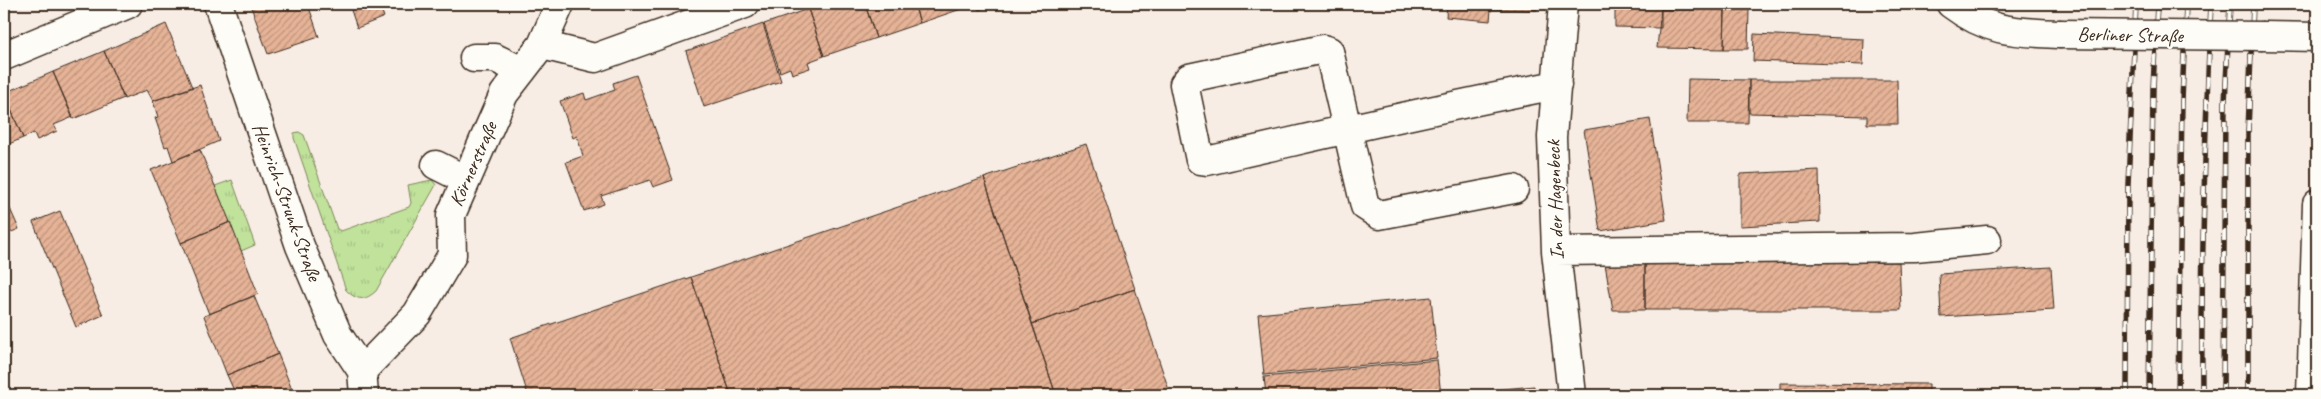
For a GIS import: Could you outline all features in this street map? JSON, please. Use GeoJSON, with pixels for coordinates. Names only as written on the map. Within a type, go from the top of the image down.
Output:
{"type":"FeatureCollection","features":[{"type":"Feature","properties":{"kind":"street"},"geometry":{"type":"LineString","coordinates":[[4,56],[128,4]]}},
{"type":"Feature","properties":{"kind":"street","name":"Heinrich-Strunk-Straße"},"geometry":{"type":"LineString","coordinates":[[218,4],[300,246],[338,334],[363,383]]}},
{"type":"Feature","properties":{"kind":"street","name":"Körnerstraße"},"geometry":{"type":"LineString","coordinates":[[363,383],[417,314],[452,255],[451,215],[466,180],[504,94],[542,45],[560,4]]}},
{"type":"Feature","properties":{"kind":"street"},"geometry":{"type":"LineString","coordinates":[[542,45],[595,58],[746,4]]}},
{"type":"Feature","properties":{"kind":"street","name":"In der Hagenbeck"},"geometry":{"type":"LineString","coordinates":[[1563,4],[1552,137],[1556,251],[1572,395]]}},
{"type":"Feature","properties":{"kind":"street","name":"Berliner Straße"},"geometry":{"type":"LineString","coordinates":[[1950,4],[1968,17],[2011,32],[2317,37]]}},
{"type":"Feature","properties":{"kind":"street"},"geometry":{"type":"LineString","coordinates":[[1514,189],[1379,215],[1365,206],[1347,129],[1329,52],[1324,49],[1189,78],[1184,84],[1200,160],[1207,161],[1347,129],[1481,99],[1557,85]]}},
{"type":"Feature","properties":{"kind":"street"},"geometry":{"type":"LineString","coordinates":[[474,58],[495,58],[522,71]]}},
{"type":"Feature","properties":{"kind":"street"},"geometry":{"type":"LineString","coordinates":[[436,165],[466,180]]}},
{"type":"Feature","properties":{"kind":"street"},"geometry":{"type":"LineString","coordinates":[[2311,395],[2317,204]]}},
{"type":"Feature","properties":{"kind":"street"},"geometry":{"type":"LineString","coordinates":[[1556,251],[1915,247],[1987,240]]}},
{"type":"Feature","properties":{"kind":"green space"},"geometry":{"type":"Polygon","coordinates":[[[299,132],[304,135],[337,229],[341,231],[409,207],[411,203],[408,185],[432,180],[436,185],[376,291],[368,297],[357,298],[346,290],[294,138],[294,133],[299,132]]]}},
{"type":"Feature","properties":{"kind":"green space"},"geometry":{"type":"Polygon","coordinates":[[[232,180],[255,245],[241,251],[215,186],[232,180]]]}},
{"type":"Feature","properties":{"kind":"building"},"geometry":{"type":"Polygon","coordinates":[[[250,4],[308,4],[319,37],[268,54],[250,4]]]}},
{"type":"Feature","properties":{"kind":"building"},"geometry":{"type":"Polygon","coordinates":[[[349,4],[379,4],[384,17],[357,28],[349,4]]]}},
{"type":"Feature","properties":{"kind":"building"},"geometry":{"type":"Polygon","coordinates":[[[821,4],[865,4],[876,38],[824,56],[808,9],[821,4]]]}},
{"type":"Feature","properties":{"kind":"building"},"geometry":{"type":"Polygon","coordinates":[[[865,4],[914,4],[920,23],[876,38],[865,4]]]}},
{"type":"Feature","properties":{"kind":"building"},"geometry":{"type":"Polygon","coordinates":[[[914,4],[962,4],[964,8],[920,23],[914,4]]]}},
{"type":"Feature","properties":{"kind":"building"},"geometry":{"type":"Polygon","coordinates":[[[962,4],[976,4],[964,8],[962,4]]]}},
{"type":"Feature","properties":{"kind":"building"},"geometry":{"type":"Polygon","coordinates":[[[976,4],[996,4],[979,10],[976,4]]]}},
{"type":"Feature","properties":{"kind":"building"},"geometry":{"type":"Polygon","coordinates":[[[1447,4],[1537,4],[1537,10],[1491,9],[1490,21],[1446,17],[1447,4]]]}},
{"type":"Feature","properties":{"kind":"building"},"geometry":{"type":"Polygon","coordinates":[[[1615,4],[1670,4],[1670,9],[1661,9],[1661,28],[1615,27],[1615,4]]]}},
{"type":"Feature","properties":{"kind":"building"},"geometry":{"type":"Polygon","coordinates":[[[808,9],[824,56],[808,62],[810,68],[792,74],[790,68],[780,72],[764,24],[808,9]]]}},
{"type":"Feature","properties":{"kind":"building"},"geometry":{"type":"Polygon","coordinates":[[[1661,9],[1725,10],[1724,49],[1657,48],[1661,9]]]}},
{"type":"Feature","properties":{"kind":"building"},"geometry":{"type":"Polygon","coordinates":[[[1725,10],[1749,10],[1748,49],[1724,49],[1725,10]]]}},
{"type":"Feature","properties":{"kind":"building"},"geometry":{"type":"Polygon","coordinates":[[[166,24],[192,87],[153,101],[147,90],[124,99],[104,51],[166,24]]]}},
{"type":"Feature","properties":{"kind":"building"},"geometry":{"type":"Polygon","coordinates":[[[763,24],[781,81],[704,107],[686,51],[763,24]]]}},
{"type":"Feature","properties":{"kind":"building"},"geometry":{"type":"Polygon","coordinates":[[[1754,34],[1864,39],[1863,65],[1753,61],[1754,34]]]}},
{"type":"Feature","properties":{"kind":"building"},"geometry":{"type":"Polygon","coordinates":[[[104,51],[124,98],[73,119],[53,72],[104,51]]]}},
{"type":"Feature","properties":{"kind":"building"},"geometry":{"type":"Polygon","coordinates":[[[53,72],[73,117],[54,125],[57,131],[37,140],[34,133],[23,138],[4,93],[53,72]]]}},
{"type":"Feature","properties":{"kind":"building"},"geometry":{"type":"Polygon","coordinates":[[[636,75],[673,180],[653,187],[650,180],[601,196],[604,204],[584,211],[566,162],[583,156],[577,136],[573,138],[560,101],[584,93],[586,100],[615,90],[613,83],[636,75]]]}},
{"type":"Feature","properties":{"kind":"building"},"geometry":{"type":"Polygon","coordinates":[[[1688,79],[1749,80],[1748,123],[1687,123],[1688,79]]]}},
{"type":"Feature","properties":{"kind":"building"},"geometry":{"type":"Polygon","coordinates":[[[1749,80],[1897,80],[1898,124],[1867,124],[1867,116],[1749,113],[1749,80]]]}},
{"type":"Feature","properties":{"kind":"building"},"geometry":{"type":"Polygon","coordinates":[[[200,85],[219,141],[173,161],[168,146],[165,147],[155,118],[158,117],[153,101],[200,85]]]}},
{"type":"Feature","properties":{"kind":"building"},"geometry":{"type":"Polygon","coordinates":[[[4,93],[23,138],[4,146],[4,93]]]}},
{"type":"Feature","properties":{"kind":"building"},"geometry":{"type":"Polygon","coordinates":[[[1650,119],[1666,220],[1600,231],[1584,130],[1650,119]]]}},
{"type":"Feature","properties":{"kind":"building"},"geometry":{"type":"Polygon","coordinates":[[[1086,144],[1135,289],[1032,324],[984,178],[1086,144]]]}},
{"type":"Feature","properties":{"kind":"building"},"geometry":{"type":"Polygon","coordinates":[[[200,150],[230,222],[181,243],[151,170],[200,150]]]}},
{"type":"Feature","properties":{"kind":"building"},"geometry":{"type":"Polygon","coordinates":[[[1819,170],[1820,222],[1740,226],[1740,174],[1819,170]]]}},
{"type":"Feature","properties":{"kind":"building"},"geometry":{"type":"Polygon","coordinates":[[[984,178],[1056,395],[731,395],[691,277],[984,178]]]}},
{"type":"Feature","properties":{"kind":"building"},"geometry":{"type":"Polygon","coordinates":[[[7,202],[19,229],[4,235],[4,203],[7,202]]]}},
{"type":"Feature","properties":{"kind":"building"},"geometry":{"type":"Polygon","coordinates":[[[60,211],[103,315],[76,327],[33,222],[60,211]]]}},
{"type":"Feature","properties":{"kind":"building"},"geometry":{"type":"Polygon","coordinates":[[[230,222],[258,294],[209,314],[181,243],[230,222]]]}},
{"type":"Feature","properties":{"kind":"building"},"geometry":{"type":"Polygon","coordinates":[[[1899,262],[1901,310],[1645,310],[1645,263],[1899,262]]]}},
{"type":"Feature","properties":{"kind":"building"},"geometry":{"type":"Polygon","coordinates":[[[1645,263],[1645,310],[1613,310],[1605,264],[1645,263]]]}},
{"type":"Feature","properties":{"kind":"building"},"geometry":{"type":"Polygon","coordinates":[[[2051,267],[2054,310],[1941,317],[1939,274],[2051,267]]]}},
{"type":"Feature","properties":{"kind":"building"},"geometry":{"type":"Polygon","coordinates":[[[691,277],[731,395],[528,395],[510,338],[691,277]]]}},
{"type":"Feature","properties":{"kind":"building"},"geometry":{"type":"Polygon","coordinates":[[[1135,289],[1170,393],[1162,395],[1056,395],[1032,324],[1135,289]]]}},
{"type":"Feature","properties":{"kind":"building"},"geometry":{"type":"Polygon","coordinates":[[[254,296],[278,354],[227,375],[204,316],[254,296]]]}},
{"type":"Feature","properties":{"kind":"building"},"geometry":{"type":"Polygon","coordinates":[[[1431,297],[1437,358],[1264,375],[1258,314],[1431,297]]]}},
{"type":"Feature","properties":{"kind":"building"},"geometry":{"type":"Polygon","coordinates":[[[278,354],[294,395],[236,395],[227,375],[278,354]]]}},
{"type":"Feature","properties":{"kind":"building"},"geometry":{"type":"Polygon","coordinates":[[[1437,360],[1441,395],[1266,395],[1264,377],[1437,360]]]}},
{"type":"Feature","properties":{"kind":"building"},"geometry":{"type":"Polygon","coordinates":[[[1780,383],[1929,384],[1929,395],[1780,395],[1780,383]]]}},
{"type":"Feature","properties":{"kind":"building"},"geometry":{"type":"Polygon","coordinates":[[[1534,386],[1534,395],[1484,395],[1483,391],[1534,386]]]}},
{"type":"Feature","properties":{"kind":"railway"},"geometry":{"type":"LineString","coordinates":[[2127,395],[2128,184],[2136,4]]}},
{"type":"Feature","properties":{"kind":"railway"},"geometry":{"type":"LineString","coordinates":[[2149,395],[2153,88],[2157,4]]}},
{"type":"Feature","properties":{"kind":"railway"},"geometry":{"type":"LineString","coordinates":[[2178,395],[2182,101],[2186,4]]}},
{"type":"Feature","properties":{"kind":"railway"},"geometry":{"type":"LineString","coordinates":[[2202,395],[2204,200],[2211,4]]}},
{"type":"Feature","properties":{"kind":"railway"},"geometry":{"type":"LineString","coordinates":[[2223,395],[2225,102],[2230,4]]}},
{"type":"Feature","properties":{"kind":"railway"},"geometry":{"type":"LineString","coordinates":[[2248,395],[2248,131],[2253,4]]}}]}
